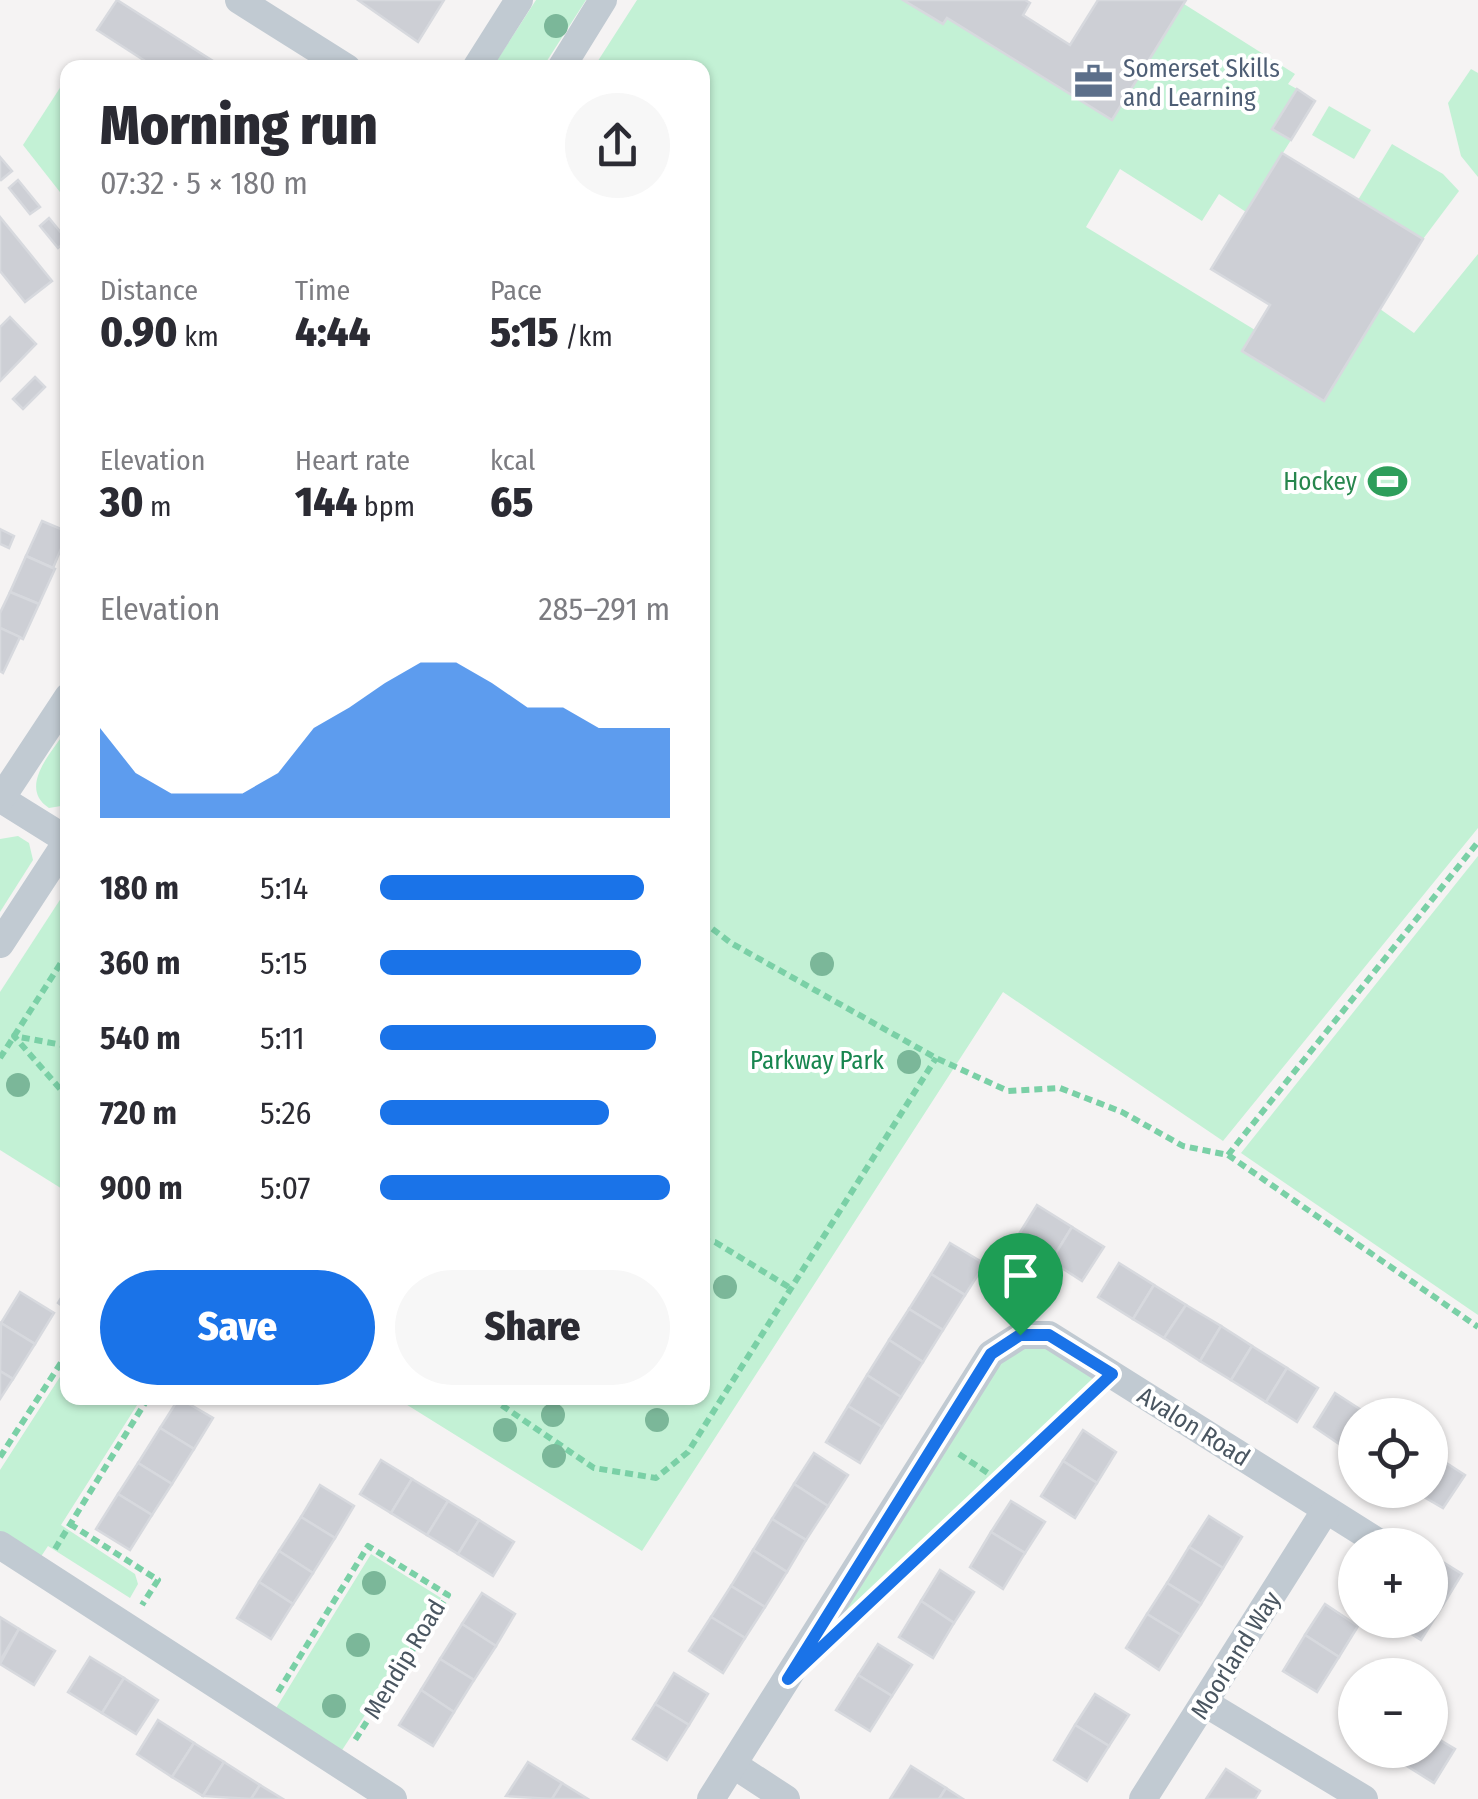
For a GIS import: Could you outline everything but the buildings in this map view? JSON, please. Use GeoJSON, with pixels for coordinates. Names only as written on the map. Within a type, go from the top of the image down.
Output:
{"type":"FeatureCollection","features":[{"type":"Feature","properties":{"kind":"street"},"geometry":{"type":"LineString","coordinates":[[239,0],[333,60]]}},
{"type":"Feature","properties":{"kind":"street"},"geometry":{"type":"LineString","coordinates":[[481,60],[519,0]]}},
{"type":"Feature","properties":{"kind":"street"},"geometry":{"type":"LineString","coordinates":[[566,60],[603,0]]}},
{"type":"Feature","properties":{"kind":"street"},"geometry":{"type":"LineString","coordinates":[[60,708],[0,800],[60,836]]}},
{"type":"Feature","properties":{"kind":"street"},"geometry":{"type":"LineString","coordinates":[[0,944],[60,851]]}},
{"type":"Feature","properties":{"kind":"street","name":"Avalon Road"},"geometry":{"type":"LineString","coordinates":[[710,1799],[991,1354],[1020,1335],[1049,1335],[1354,1528]]}},
{"type":"Feature","properties":{"kind":"street","name":"Moorland Way"},"geometry":{"type":"LineString","coordinates":[[1143,1799],[1325,1511]]}},
{"type":"Feature","properties":{"kind":"street"},"geometry":{"type":"LineString","coordinates":[[0,1545],[393,1799]]}},
{"type":"Feature","properties":{"kind":"street"},"geometry":{"type":"LineString","coordinates":[[1206,1703],[1364,1799]]}},
{"type":"Feature","properties":{"kind":"street"},"geometry":{"type":"LineString","coordinates":[[734,1765],[786,1799]]}},
{"type":"Feature","properties":{"kind":"path"},"geometry":{"type":"LineString","coordinates":[[1228,1155],[1478,842]]}},
{"type":"Feature","properties":{"kind":"path"},"geometry":{"type":"LineString","coordinates":[[710,927],[731,944],[936,1058],[1008,1091],[1060,1088],[1122,1112],[1183,1146],[1228,1155],[1478,1326]]}},
{"type":"Feature","properties":{"kind":"path"},"geometry":{"type":"LineString","coordinates":[[0,1058],[60,964]]}},
{"type":"Feature","properties":{"kind":"path"},"geometry":{"type":"LineString","coordinates":[[14,1036],[60,1045]]}},
{"type":"Feature","properties":{"kind":"path"},"geometry":{"type":"LineString","coordinates":[[14,1036],[60,1089]]}},
{"type":"Feature","properties":{"kind":"path"},"geometry":{"type":"LineString","coordinates":[[501,1405],[594,1468],[656,1478],[688,1452],[936,1058]]}},
{"type":"Feature","properties":{"kind":"path"},"geometry":{"type":"LineString","coordinates":[[710,1242],[792,1290]]}},
{"type":"Feature","properties":{"kind":"path"},"geometry":{"type":"LineString","coordinates":[[0,1457],[60,1364]]}},
{"type":"Feature","properties":{"kind":"path"},"geometry":{"type":"LineString","coordinates":[[870,1602],[1112,1374]]}},
{"type":"Feature","properties":{"kind":"path"},"geometry":{"type":"LineString","coordinates":[[41,1571],[144,1405]]}},
{"type":"Feature","properties":{"kind":"path"},"geometry":{"type":"LineString","coordinates":[[937,1440],[1000,1481]]}},
{"type":"Feature","properties":{"kind":"path"},"geometry":{"type":"LineString","coordinates":[[70,1524],[158,1580],[128,1627]]}},
{"type":"Feature","properties":{"kind":"path","name":"Mendip Road"},"geometry":{"type":"LineString","coordinates":[[264,1714],[368,1546],[448,1596],[340,1765]]}},
{"type":"Feature","properties":{"kind":"green space"},"geometry":{"type":"Polygon","coordinates":[[[536,0],[586,0],[547,60],[497,60],[536,0]]]}},
{"type":"Feature","properties":{"kind":"green space","name":"Parkway Park"},"geometry":{"type":"Polygon","coordinates":[[[637,0],[903,0],[943,24],[947,18],[1112,120],[1184,4],[1295,74],[1288,84],[1297,89],[1273,129],[1291,140],[1246,212],[1219,194],[1202,221],[1120,169],[1086,227],[1255,330],[1242,351],[1324,401],[1380,309],[1414,333],[1478,254],[1478,828],[1223,1141],[1003,992],[642,1551],[407,1405],[710,1405],[710,60],[598,60],[637,0]]]}},
{"type":"Feature","properties":{"kind":"green space"},"geometry":{"type":"Polygon","coordinates":[[[1471,69],[1478,73],[1478,177],[1461,156],[1448,103],[1471,69]]]}},
{"type":"Feature","properties":{"kind":"green space"},"geometry":{"type":"Polygon","coordinates":[[[60,88],[60,192],[23,145],[60,88]]]}},
{"type":"Feature","properties":{"kind":"green space"},"geometry":{"type":"Polygon","coordinates":[[[1329,106],[1371,130],[1354,159],[1312,135],[1329,106]]]}},
{"type":"Feature","properties":{"kind":"green space"},"geometry":{"type":"Polygon","coordinates":[[[1392,144],[1443,174],[1459,191],[1423,239],[1358,200],[1392,144]]]}},
{"type":"Feature","properties":{"kind":"green space"},"geometry":{"type":"Polygon","coordinates":[[[60,739],[60,806],[49,808],[36,790],[47,758],[60,739]]]}},
{"type":"Feature","properties":{"kind":"green space"},"geometry":{"type":"Polygon","coordinates":[[[18,836],[29,843],[33,860],[0,912],[0,839],[18,836]]]}},
{"type":"Feature","properties":{"kind":"green space"},"geometry":{"type":"Polygon","coordinates":[[[1478,856],[1478,1315],[1241,1153],[1478,856]]]}},
{"type":"Feature","properties":{"kind":"green space"},"geometry":{"type":"Polygon","coordinates":[[[60,900],[60,1188],[0,1150],[0,992],[60,900]]]}},
{"type":"Feature","properties":{"kind":"green space"},"geometry":{"type":"Polygon","coordinates":[[[1021,1335],[1112,1374],[798,1670],[991,1354],[1021,1335]]]}},
{"type":"Feature","properties":{"kind":"green space"},"geometry":{"type":"Polygon","coordinates":[[[60,1377],[60,1405],[137,1405],[61,1525],[135,1574],[138,1584],[130,1598],[48,1546],[34,1567],[0,1545],[0,1470],[60,1377]]]}},
{"type":"Feature","properties":{"kind":"green space"},"geometry":{"type":"Polygon","coordinates":[[[371,1554],[441,1598],[335,1761],[270,1718],[371,1554]]]}},
{"type":"Feature","properties":{"kind":"place","name":"Somerset Skills and Learning"},"geometry":{"type":"Point","coordinates":[1093,82]}},
{"type":"Feature","properties":{"kind":"place","name":"Hockey"},"geometry":{"type":"Point","coordinates":[1387,481]}},
{"type":"Feature","properties":{"kind":"route"},"geometry":{"type":"LineString","coordinates":[[1020,1335],[1049,1335],[1112,1374],[788,1679],[991,1354],[1020,1335]]}}]}
